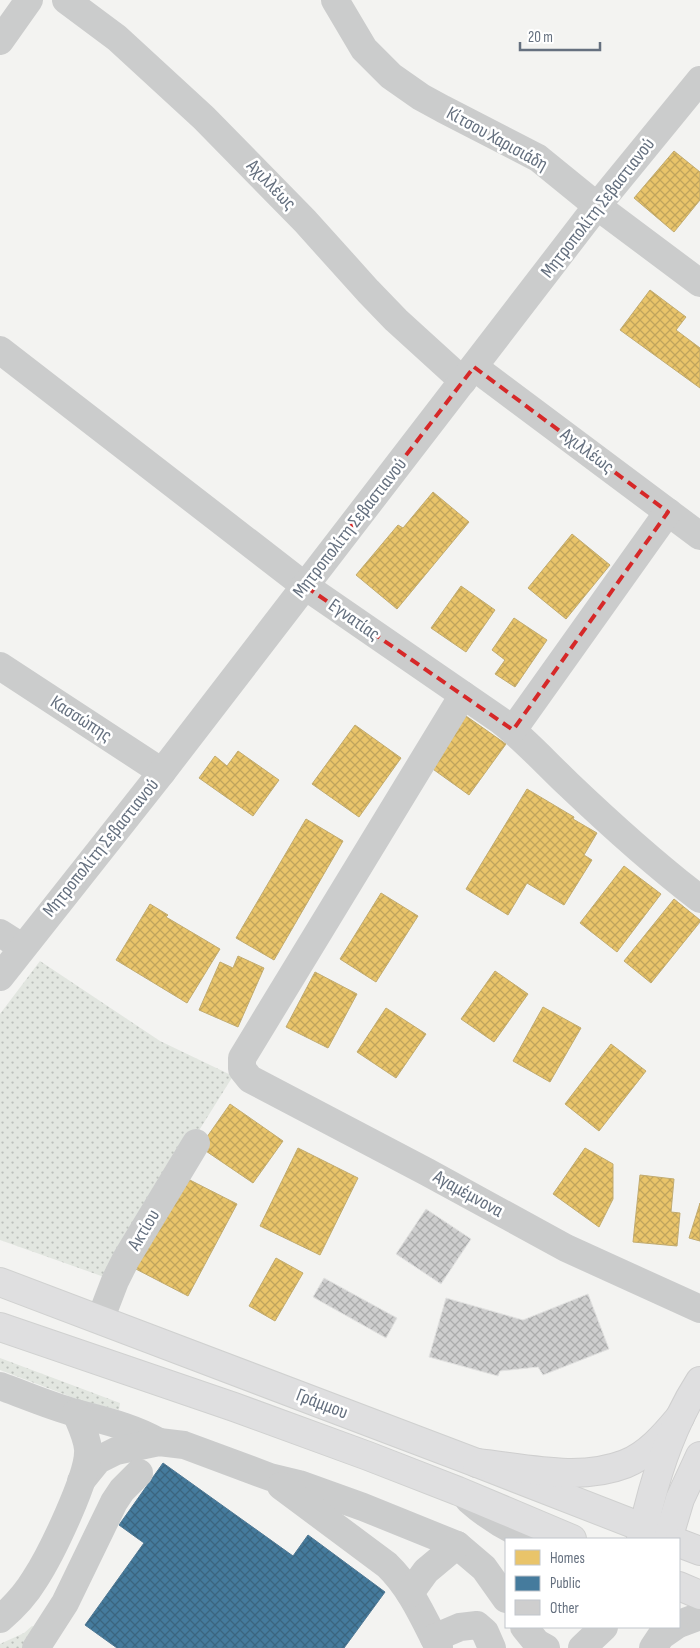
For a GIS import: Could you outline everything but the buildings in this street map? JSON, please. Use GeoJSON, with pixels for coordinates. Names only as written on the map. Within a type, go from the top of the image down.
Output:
{"type":"FeatureCollection","features":[{"type":"Feature","properties":{"kind":"main road","name":"Γράμμου"},"geometry":{"type":"LineString","coordinates":[[0,1282],[477,1463],[642,1534],[664,1538]]}},
{"type":"Feature","properties":{"kind":"main road","name":"Γράμμου"},"geometry":{"type":"LineString","coordinates":[[0,1327],[234,1407],[458,1490],[570,1538]]}},
{"type":"Feature","properties":{"kind":"main road"},"geometry":{"type":"LineString","coordinates":[[642,1534],[653,1487],[670,1439],[700,1381]]}},
{"type":"Feature","properties":{"kind":"main road"},"geometry":{"type":"LineString","coordinates":[[477,1463],[561,1472],[588,1472],[608,1469],[626,1463],[645,1452],[660,1440],[680,1417]]}},
{"type":"Feature","properties":{"kind":"main road"},"geometry":{"type":"LineString","coordinates":[[669,1538],[680,1499],[700,1456]]}},
{"type":"Feature","properties":{"kind":"main road"},"geometry":{"type":"LineString","coordinates":[[680,1543],[700,1551]]}},
{"type":"Feature","properties":{"kind":"main road"},"geometry":{"type":"LineString","coordinates":[[680,1586],[700,1595]]}},
{"type":"Feature","properties":{"kind":"street"},"geometry":{"type":"LineString","coordinates":[[0,41],[29,0]]}},
{"type":"Feature","properties":{"kind":"street","name":"Αχιλλέως"},"geometry":{"type":"LineString","coordinates":[[66,0],[117,38],[204,118],[306,221],[396,320],[469,374],[700,536]]}},
{"type":"Feature","properties":{"kind":"street","name":"Κίτσου Χαρισιάδη"},"geometry":{"type":"LineString","coordinates":[[335,0],[364,49],[391,76],[443,110],[538,158],[596,206],[700,283]]}},
{"type":"Feature","properties":{"kind":"street","name":"Μητροπολίτη Σεβαστιανού"},"geometry":{"type":"LineString","coordinates":[[0,977],[11,940],[162,772],[596,206],[700,80]]}},
{"type":"Feature","properties":{"kind":"street","name":"Εγνατίας"},"geometry":{"type":"LineString","coordinates":[[0,350],[305,586],[513,730],[565,781],[644,853],[700,899]]}},
{"type":"Feature","properties":{"kind":"street"},"geometry":{"type":"LineString","coordinates":[[513,730],[668,512]]}},
{"type":"Feature","properties":{"kind":"street","name":"Κασσώπης"},"geometry":{"type":"LineString","coordinates":[[0,666],[162,772]]}},
{"type":"Feature","properties":{"kind":"street","name":"Αγαμέμνονα"},"geometry":{"type":"LineString","coordinates":[[463,695],[242,1058],[242,1069],[250,1079],[566,1248],[700,1309]]}},
{"type":"Feature","properties":{"kind":"street","name":"Ακτίου"},"geometry":{"type":"LineString","coordinates":[[100,1320],[126,1259],[196,1143]]}},
{"type":"Feature","properties":{"kind":"street"},"geometry":{"type":"LineString","coordinates":[[0,1386],[69,1411],[130,1428],[144,1433],[159,1442]]}},
{"type":"Feature","properties":{"kind":"street"},"geometry":{"type":"LineString","coordinates":[[0,1619],[11,1610],[34,1580],[64,1523],[81,1481],[88,1457],[88,1450],[69,1411]]}},
{"type":"Feature","properties":{"kind":"street"},"geometry":{"type":"LineString","coordinates":[[81,1481],[98,1460],[107,1454],[124,1448],[159,1442],[184,1445],[270,1477],[299,1484],[347,1501],[457,1545],[473,1556],[484,1568],[505,1599]]}},
{"type":"Feature","properties":{"kind":"street"},"geometry":{"type":"LineString","coordinates":[[36,1648],[69,1596],[114,1502],[122,1490],[139,1473]]}},
{"type":"Feature","properties":{"kind":"street"},"geometry":{"type":"LineString","coordinates":[[270,1477],[387,1565],[402,1580],[410,1592],[436,1643],[460,1627],[477,1625],[485,1632],[492,1648]]}},
{"type":"Feature","properties":{"kind":"street"},"geometry":{"type":"LineString","coordinates":[[458,1490],[498,1523],[529,1538]]}},
{"type":"Feature","properties":{"kind":"street"},"geometry":{"type":"LineString","coordinates":[[410,1592],[426,1571],[457,1545]]}},
{"type":"Feature","properties":{"kind":"street"},"geometry":{"type":"LineString","coordinates":[[680,1624],[700,1616]]}},
{"type":"Feature","properties":{"kind":"street"},"geometry":{"type":"LineString","coordinates":[[525,1628],[537,1642],[546,1648]]}},
{"type":"Feature","properties":{"kind":"street"},"geometry":{"type":"LineString","coordinates":[[582,1648],[603,1628]]}},
{"type":"Feature","properties":{"kind":"street"},"geometry":{"type":"LineString","coordinates":[[653,1628],[653,1648]]}},
{"type":"Feature","properties":{"kind":"street"},"geometry":{"type":"LineString","coordinates":[[653,1648],[662,1636],[673,1628]]}},
{"type":"Feature","properties":{"kind":"highlighted area"},"geometry":{"type":"Polygon","coordinates":[[[474,367],[668,512],[513,730],[305,586],[474,367]]]}},
{"type":"Feature","properties":{"kind":"shaded area"},"geometry":{"type":"Polygon","coordinates":[[[40,961],[160,1041],[233,1076],[107,1278],[0,1240],[0,1014],[40,961]]]}},
{"type":"Feature","properties":{"kind":"shaded area"},"geometry":{"type":"Polygon","coordinates":[[[0,1358],[120,1403],[119,1410],[82,1401],[0,1370],[0,1358]]]}},
{"type":"Feature","properties":{"kind":"shaded area"},"geometry":{"type":"Polygon","coordinates":[[[32,1626],[37,1628],[22,1648],[0,1648],[0,1644],[24,1633],[32,1626]]]}}]}
